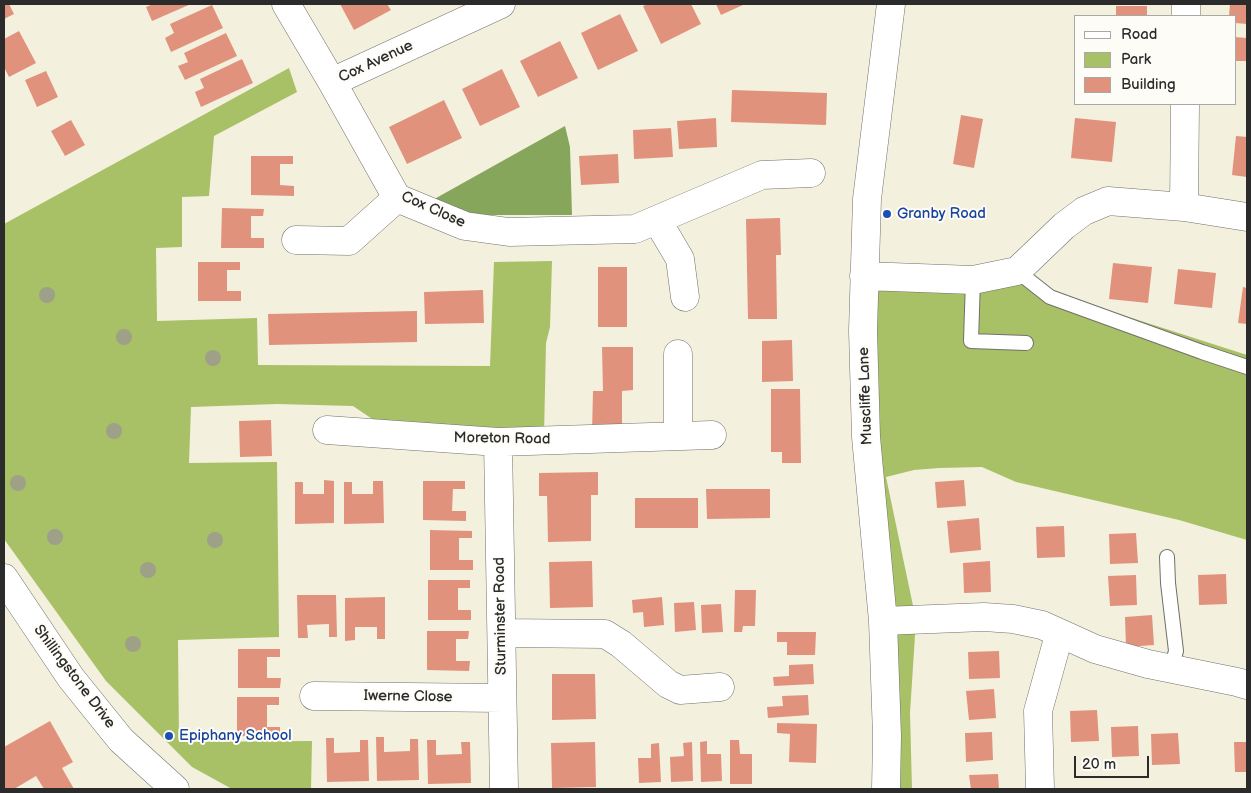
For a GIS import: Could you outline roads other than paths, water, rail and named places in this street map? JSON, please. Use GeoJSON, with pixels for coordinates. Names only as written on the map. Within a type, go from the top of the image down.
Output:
{"type":"FeatureCollection","features":[{"type":"Feature","properties":{"kind":"street","name":"Cox Avenue"},"geometry":{"type":"LineString","coordinates":[[286,4],[332,82],[501,4]]}},
{"type":"Feature","properties":{"kind":"street","name":"Muscliffe Lane"},"geometry":{"type":"LineString","coordinates":[[886,789],[883,621],[866,437],[863,331],[867,199],[891,4]]}},
{"type":"Feature","properties":{"kind":"street","name":"Cox Close"},"geometry":{"type":"LineString","coordinates":[[332,82],[397,198],[465,226],[509,232],[635,229],[762,175],[811,173]]}},
{"type":"Feature","properties":{"kind":"street"},"geometry":{"type":"LineString","coordinates":[[1184,208],[1185,105]]}},
{"type":"Feature","properties":{"kind":"street"},"geometry":{"type":"LineString","coordinates":[[296,240],[348,241],[397,198]]}},
{"type":"Feature","properties":{"kind":"street"},"geometry":{"type":"LineString","coordinates":[[864,276],[973,280],[1017,272],[1064,226],[1084,211],[1108,201],[1184,208],[1247,217]]}},
{"type":"Feature","properties":{"kind":"street"},"geometry":{"type":"LineString","coordinates":[[657,220],[680,259],[685,297]]}},
{"type":"Feature","properties":{"kind":"street"},"geometry":{"type":"LineString","coordinates":[[678,354],[678,436]]}},
{"type":"Feature","properties":{"kind":"street","name":"Moreton Road"},"geometry":{"type":"LineString","coordinates":[[327,430],[498,442],[712,435]]}},
{"type":"Feature","properties":{"kind":"street","name":"Sturminster Road"},"geometry":{"type":"LineString","coordinates":[[498,442],[504,789]]}},
{"type":"Feature","properties":{"kind":"street","name":"Shillingstone Drive"},"geometry":{"type":"LineString","coordinates":[[4,578],[71,678],[122,740],[175,789]]}},
{"type":"Feature","properties":{"kind":"street"},"geometry":{"type":"LineString","coordinates":[[883,621],[984,617],[1013,619],[1042,625],[1095,649],[1148,664],[1247,685]]}},
{"type":"Feature","properties":{"kind":"street"},"geometry":{"type":"LineString","coordinates":[[502,633],[605,634],[621,644],[668,684],[680,690],[720,687]]}},
{"type":"Feature","properties":{"kind":"street"},"geometry":{"type":"LineString","coordinates":[[1040,789],[1038,711],[1056,646],[1062,634]]}},
{"type":"Feature","properties":{"kind":"street","name":"Iwerne Close"},"geometry":{"type":"LineString","coordinates":[[314,696],[502,698]]}},
{"type":"Feature","properties":{"kind":"lane"},"geometry":{"type":"LineString","coordinates":[[1017,272],[1050,297],[1247,367]]}},
{"type":"Feature","properties":{"kind":"lane"},"geometry":{"type":"LineString","coordinates":[[973,280],[971,341],[1026,343]]}},
{"type":"Feature","properties":{"kind":"lane"},"geometry":{"type":"LineString","coordinates":[[1167,557],[1176,650],[1171,669]]}},
{"type":"Feature","properties":{"kind":"place","name":"Granby Road"},"geometry":{"type":"Point","coordinates":[887,214]}},
{"type":"Feature","properties":{"kind":"place","name":"Epiphany School"},"geometry":{"type":"Point","coordinates":[169,736]}}]}
